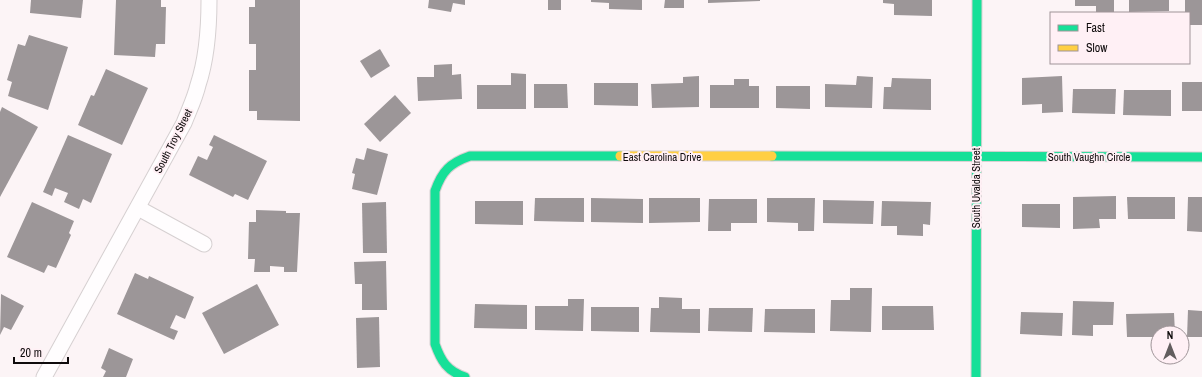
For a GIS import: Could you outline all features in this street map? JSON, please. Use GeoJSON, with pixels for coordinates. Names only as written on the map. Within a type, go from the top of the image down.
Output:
{"type":"FeatureCollection","features":[{"type":"Feature","properties":{"kind":"street","name":"South Troy Street"},"geometry":{"type":"LineString","coordinates":[[44,377],[184,123],[198,86],[205,59],[210,0]]}},
{"type":"Feature","properties":{"kind":"street","name":"South Uvalda Street"},"geometry":{"type":"LineString","coordinates":[[976,377],[977,0]]}},
{"type":"Feature","properties":{"kind":"street","name":"East Carolina Drive"},"geometry":{"type":"LineString","coordinates":[[465,377],[448,368],[440,358],[435,344],[435,191],[440,178],[447,168],[458,160],[470,156],[976,157]]}},
{"type":"Feature","properties":{"kind":"street","name":"South Vaughn Circle"},"geometry":{"type":"LineString","coordinates":[[976,157],[1202,157]]}},
{"type":"Feature","properties":{"kind":"street"},"geometry":{"type":"LineString","coordinates":[[138,208],[204,244]]}},
{"type":"Feature","properties":{"kind":"building"},"geometry":{"type":"Polygon","coordinates":[[[31,0],[83,0],[81,18],[30,13],[31,0]]]}},
{"type":"Feature","properties":{"kind":"building"},"geometry":{"type":"Polygon","coordinates":[[[116,0],[161,0],[161,7],[166,7],[165,44],[156,44],[155,57],[114,55],[116,0]]]}},
{"type":"Feature","properties":{"kind":"building"},"geometry":{"type":"Polygon","coordinates":[[[255,0],[300,0],[300,121],[257,120],[257,111],[249,111],[249,70],[256,70],[256,44],[249,44],[249,7],[255,7],[255,0]]]}},
{"type":"Feature","properties":{"kind":"building"},"geometry":{"type":"Polygon","coordinates":[[[429,0],[465,0],[465,5],[453,3],[451,12],[428,8],[429,0]]]}},
{"type":"Feature","properties":{"kind":"building"},"geometry":{"type":"Polygon","coordinates":[[[548,0],[561,0],[561,10],[548,10],[548,0]]]}},
{"type":"Feature","properties":{"kind":"building"},"geometry":{"type":"Polygon","coordinates":[[[591,0],[642,0],[642,10],[609,9],[609,3],[591,2],[591,0]]]}},
{"type":"Feature","properties":{"kind":"building"},"geometry":{"type":"Polygon","coordinates":[[[665,0],[684,0],[684,8],[664,8],[665,0]]]}},
{"type":"Feature","properties":{"kind":"building"},"geometry":{"type":"Polygon","coordinates":[[[708,0],[760,0],[760,1],[708,3],[708,0]]]}},
{"type":"Feature","properties":{"kind":"building"},"geometry":{"type":"Polygon","coordinates":[[[883,0],[932,0],[932,16],[894,15],[894,4],[883,3],[883,0]]]}},
{"type":"Feature","properties":{"kind":"building"},"geometry":{"type":"Polygon","coordinates":[[[1075,0],[1114,0],[1114,12],[1096,12],[1096,6],[1075,6],[1075,0]]]}},
{"type":"Feature","properties":{"kind":"building"},"geometry":{"type":"Polygon","coordinates":[[[1129,0],[1169,0],[1169,11],[1129,12],[1129,0]]]}},
{"type":"Feature","properties":{"kind":"building"},"geometry":{"type":"Polygon","coordinates":[[[1185,0],[1202,0],[1202,25],[1190,25],[1190,12],[1185,12],[1185,0]]]}},
{"type":"Feature","properties":{"kind":"building"},"geometry":{"type":"Polygon","coordinates":[[[29,35],[68,47],[48,110],[8,96],[12,82],[7,80],[18,44],[25,46],[29,35]]]}},
{"type":"Feature","properties":{"kind":"building"},"geometry":{"type":"Polygon","coordinates":[[[380,49],[390,66],[371,78],[360,61],[380,49]]]}},
{"type":"Feature","properties":{"kind":"building"},"geometry":{"type":"Polygon","coordinates":[[[452,64],[452,75],[461,74],[462,99],[418,101],[417,77],[434,77],[434,65],[452,64]]]}},
{"type":"Feature","properties":{"kind":"building"},"geometry":{"type":"Polygon","coordinates":[[[106,69],[148,88],[122,145],[78,125],[91,95],[94,96],[106,69]]]}},
{"type":"Feature","properties":{"kind":"building"},"geometry":{"type":"Polygon","coordinates":[[[511,73],[526,74],[526,109],[477,109],[477,85],[511,85],[511,73]]]}},
{"type":"Feature","properties":{"kind":"building"},"geometry":{"type":"Polygon","coordinates":[[[699,76],[699,107],[652,108],[651,84],[683,83],[683,77],[699,76]]]}},
{"type":"Feature","properties":{"kind":"building"},"geometry":{"type":"Polygon","coordinates":[[[857,76],[873,77],[872,108],[825,107],[825,84],[856,85],[857,76]]]}},
{"type":"Feature","properties":{"kind":"building"},"geometry":{"type":"Polygon","coordinates":[[[1062,76],[1063,112],[1042,113],[1042,104],[1022,105],[1022,78],[1062,76]]]}},
{"type":"Feature","properties":{"kind":"building"},"geometry":{"type":"Polygon","coordinates":[[[892,78],[931,79],[931,110],[883,109],[884,87],[891,87],[892,78]]]}},
{"type":"Feature","properties":{"kind":"building"},"geometry":{"type":"Polygon","coordinates":[[[734,79],[749,79],[749,86],[759,86],[759,108],[710,108],[710,85],[734,85],[734,79]]]}},
{"type":"Feature","properties":{"kind":"building"},"geometry":{"type":"Polygon","coordinates":[[[1182,82],[1202,82],[1202,111],[1182,111],[1182,82]]]}},
{"type":"Feature","properties":{"kind":"building"},"geometry":{"type":"Polygon","coordinates":[[[594,83],[638,83],[638,106],[594,105],[594,83]]]}},
{"type":"Feature","properties":{"kind":"building"},"geometry":{"type":"Polygon","coordinates":[[[534,84],[567,84],[568,108],[534,108],[534,84]]]}},
{"type":"Feature","properties":{"kind":"building"},"geometry":{"type":"Polygon","coordinates":[[[776,86],[810,86],[810,109],[776,108],[776,86]]]}},
{"type":"Feature","properties":{"kind":"building"},"geometry":{"type":"Polygon","coordinates":[[[1073,89],[1116,89],[1115,114],[1072,113],[1073,89]]]}},
{"type":"Feature","properties":{"kind":"building"},"geometry":{"type":"Polygon","coordinates":[[[1124,90],[1171,90],[1171,116],[1123,115],[1124,90]]]}},
{"type":"Feature","properties":{"kind":"building"},"geometry":{"type":"Polygon","coordinates":[[[395,95],[411,113],[380,142],[364,124],[395,95]]]}},
{"type":"Feature","properties":{"kind":"building"},"geometry":{"type":"Polygon","coordinates":[[[2,107],[38,127],[0,197],[0,112],[2,107]]]}},
{"type":"Feature","properties":{"kind":"building"},"geometry":{"type":"Polygon","coordinates":[[[68,135],[112,154],[91,203],[83,199],[79,209],[64,202],[68,193],[55,188],[52,196],[43,192],[68,135]]]}},
{"type":"Feature","properties":{"kind":"building"},"geometry":{"type":"Polygon","coordinates":[[[214,135],[267,161],[248,200],[235,194],[233,197],[189,175],[198,156],[207,160],[213,147],[209,145],[214,135]]]}},
{"type":"Feature","properties":{"kind":"building"},"geometry":{"type":"Polygon","coordinates":[[[367,148],[388,154],[377,195],[352,189],[355,174],[352,173],[356,158],[364,160],[367,148]]]}},
{"type":"Feature","properties":{"kind":"building"},"geometry":{"type":"Polygon","coordinates":[[[1116,196],[1116,219],[1099,219],[1100,228],[1073,229],[1073,197],[1116,196]]]}},
{"type":"Feature","properties":{"kind":"building"},"geometry":{"type":"Polygon","coordinates":[[[1127,197],[1175,197],[1175,219],[1128,219],[1127,197]]]}},
{"type":"Feature","properties":{"kind":"building"},"geometry":{"type":"Polygon","coordinates":[[[1188,197],[1202,197],[1202,232],[1187,231],[1188,197]]]}},
{"type":"Feature","properties":{"kind":"building"},"geometry":{"type":"Polygon","coordinates":[[[535,198],[584,198],[584,222],[534,221],[535,198]]]}},
{"type":"Feature","properties":{"kind":"building"},"geometry":{"type":"Polygon","coordinates":[[[591,198],[643,199],[643,223],[591,222],[591,198]]]}},
{"type":"Feature","properties":{"kind":"building"},"geometry":{"type":"Polygon","coordinates":[[[649,198],[700,198],[700,222],[649,223],[649,198]]]}},
{"type":"Feature","properties":{"kind":"building"},"geometry":{"type":"Polygon","coordinates":[[[767,198],[815,198],[814,231],[798,231],[798,223],[767,222],[767,198]]]}},
{"type":"Feature","properties":{"kind":"building"},"geometry":{"type":"Polygon","coordinates":[[[709,199],[757,199],[757,223],[731,223],[731,231],[708,231],[709,199]]]}},
{"type":"Feature","properties":{"kind":"building"},"geometry":{"type":"Polygon","coordinates":[[[823,200],[874,201],[873,224],[823,223],[823,200]]]}},
{"type":"Feature","properties":{"kind":"building"},"geometry":{"type":"Polygon","coordinates":[[[475,201],[523,201],[523,225],[475,224],[475,201]]]}},
{"type":"Feature","properties":{"kind":"building"},"geometry":{"type":"Polygon","coordinates":[[[882,201],[931,202],[930,225],[923,224],[923,236],[897,235],[897,226],[881,226],[882,201]]]}},
{"type":"Feature","properties":{"kind":"building"},"geometry":{"type":"Polygon","coordinates":[[[32,202],[74,221],[69,233],[71,235],[56,268],[48,265],[44,273],[7,257],[32,202]]]}},
{"type":"Feature","properties":{"kind":"building"},"geometry":{"type":"Polygon","coordinates":[[[386,202],[387,253],[363,253],[362,203],[386,202]]]}},
{"type":"Feature","properties":{"kind":"building"},"geometry":{"type":"Polygon","coordinates":[[[1022,204],[1060,204],[1060,228],[1022,227],[1022,204]]]}},
{"type":"Feature","properties":{"kind":"building"},"geometry":{"type":"Polygon","coordinates":[[[256,210],[300,213],[297,272],[284,272],[284,267],[270,266],[270,272],[254,272],[255,259],[248,259],[249,222],[256,222],[256,210]]]}},
{"type":"Feature","properties":{"kind":"building"},"geometry":{"type":"Polygon","coordinates":[[[386,261],[387,310],[362,310],[362,284],[355,284],[354,262],[386,261]]]}},
{"type":"Feature","properties":{"kind":"building"},"geometry":{"type":"Polygon","coordinates":[[[135,273],[148,279],[149,276],[194,297],[185,319],[176,315],[170,328],[178,331],[174,340],[117,314],[135,273]]]}},
{"type":"Feature","properties":{"kind":"building"},"geometry":{"type":"Polygon","coordinates":[[[257,284],[279,325],[224,354],[202,313],[257,284]]]}},
{"type":"Feature","properties":{"kind":"building"},"geometry":{"type":"Polygon","coordinates":[[[850,288],[872,288],[871,332],[830,331],[831,300],[850,300],[850,288]]]}},
{"type":"Feature","properties":{"kind":"building"},"geometry":{"type":"Polygon","coordinates":[[[1,294],[24,306],[11,330],[4,327],[0,335],[1,294]]]}},
{"type":"Feature","properties":{"kind":"building"},"geometry":{"type":"Polygon","coordinates":[[[659,297],[682,298],[682,309],[700,309],[700,333],[650,332],[651,308],[659,308],[659,297]]]}},
{"type":"Feature","properties":{"kind":"building"},"geometry":{"type":"Polygon","coordinates":[[[568,299],[584,299],[583,331],[535,330],[535,306],[568,306],[568,299]]]}},
{"type":"Feature","properties":{"kind":"building"},"geometry":{"type":"Polygon","coordinates":[[[1073,301],[1114,302],[1113,325],[1093,325],[1093,336],[1072,335],[1073,301]]]}},
{"type":"Feature","properties":{"kind":"building"},"geometry":{"type":"Polygon","coordinates":[[[475,304],[527,305],[527,329],[474,328],[475,304]]]}},
{"type":"Feature","properties":{"kind":"building"},"geometry":{"type":"Polygon","coordinates":[[[882,306],[933,306],[934,330],[882,330],[882,306]]]}},
{"type":"Feature","properties":{"kind":"building"},"geometry":{"type":"Polygon","coordinates":[[[591,307],[639,307],[639,332],[591,331],[591,307]]]}},
{"type":"Feature","properties":{"kind":"building"},"geometry":{"type":"Polygon","coordinates":[[[709,308],[753,308],[752,332],[708,331],[709,308]]]}},
{"type":"Feature","properties":{"kind":"building"},"geometry":{"type":"Polygon","coordinates":[[[765,309],[815,309],[815,333],[764,332],[765,309]]]}},
{"type":"Feature","properties":{"kind":"building"},"geometry":{"type":"Polygon","coordinates":[[[1188,310],[1202,311],[1202,337],[1190,337],[1190,325],[1187,325],[1188,310]]]}},
{"type":"Feature","properties":{"kind":"building"},"geometry":{"type":"Polygon","coordinates":[[[1021,312],[1063,313],[1062,336],[1020,334],[1021,312]]]}},
{"type":"Feature","properties":{"kind":"building"},"geometry":{"type":"Polygon","coordinates":[[[1174,313],[1175,325],[1150,325],[1150,337],[1127,337],[1126,314],[1174,313]]]}},
{"type":"Feature","properties":{"kind":"building"},"geometry":{"type":"Polygon","coordinates":[[[379,317],[380,367],[357,368],[356,318],[379,317]]]}},
{"type":"Feature","properties":{"kind":"building"},"geometry":{"type":"Polygon","coordinates":[[[109,348],[133,359],[126,377],[103,377],[106,371],[101,368],[109,348]]]}},
{"type":"Feature","properties":{"kind":"traffic: fast"},"geometry":{"type":"LineString","coordinates":[[976,377],[977,0]]}},
{"type":"Feature","properties":{"kind":"traffic: fast"},"geometry":{"type":"LineString","coordinates":[[465,377],[454,372],[446,365],[442,360],[435,344],[435,191],[444,173],[452,165],[470,156],[620,156]]}},
{"type":"Feature","properties":{"kind":"traffic: fast"},"geometry":{"type":"LineString","coordinates":[[772,156],[1202,157]]}},
{"type":"Feature","properties":{"kind":"traffic: slow"},"geometry":{"type":"LineString","coordinates":[[620,156],[772,156]]}}]}
